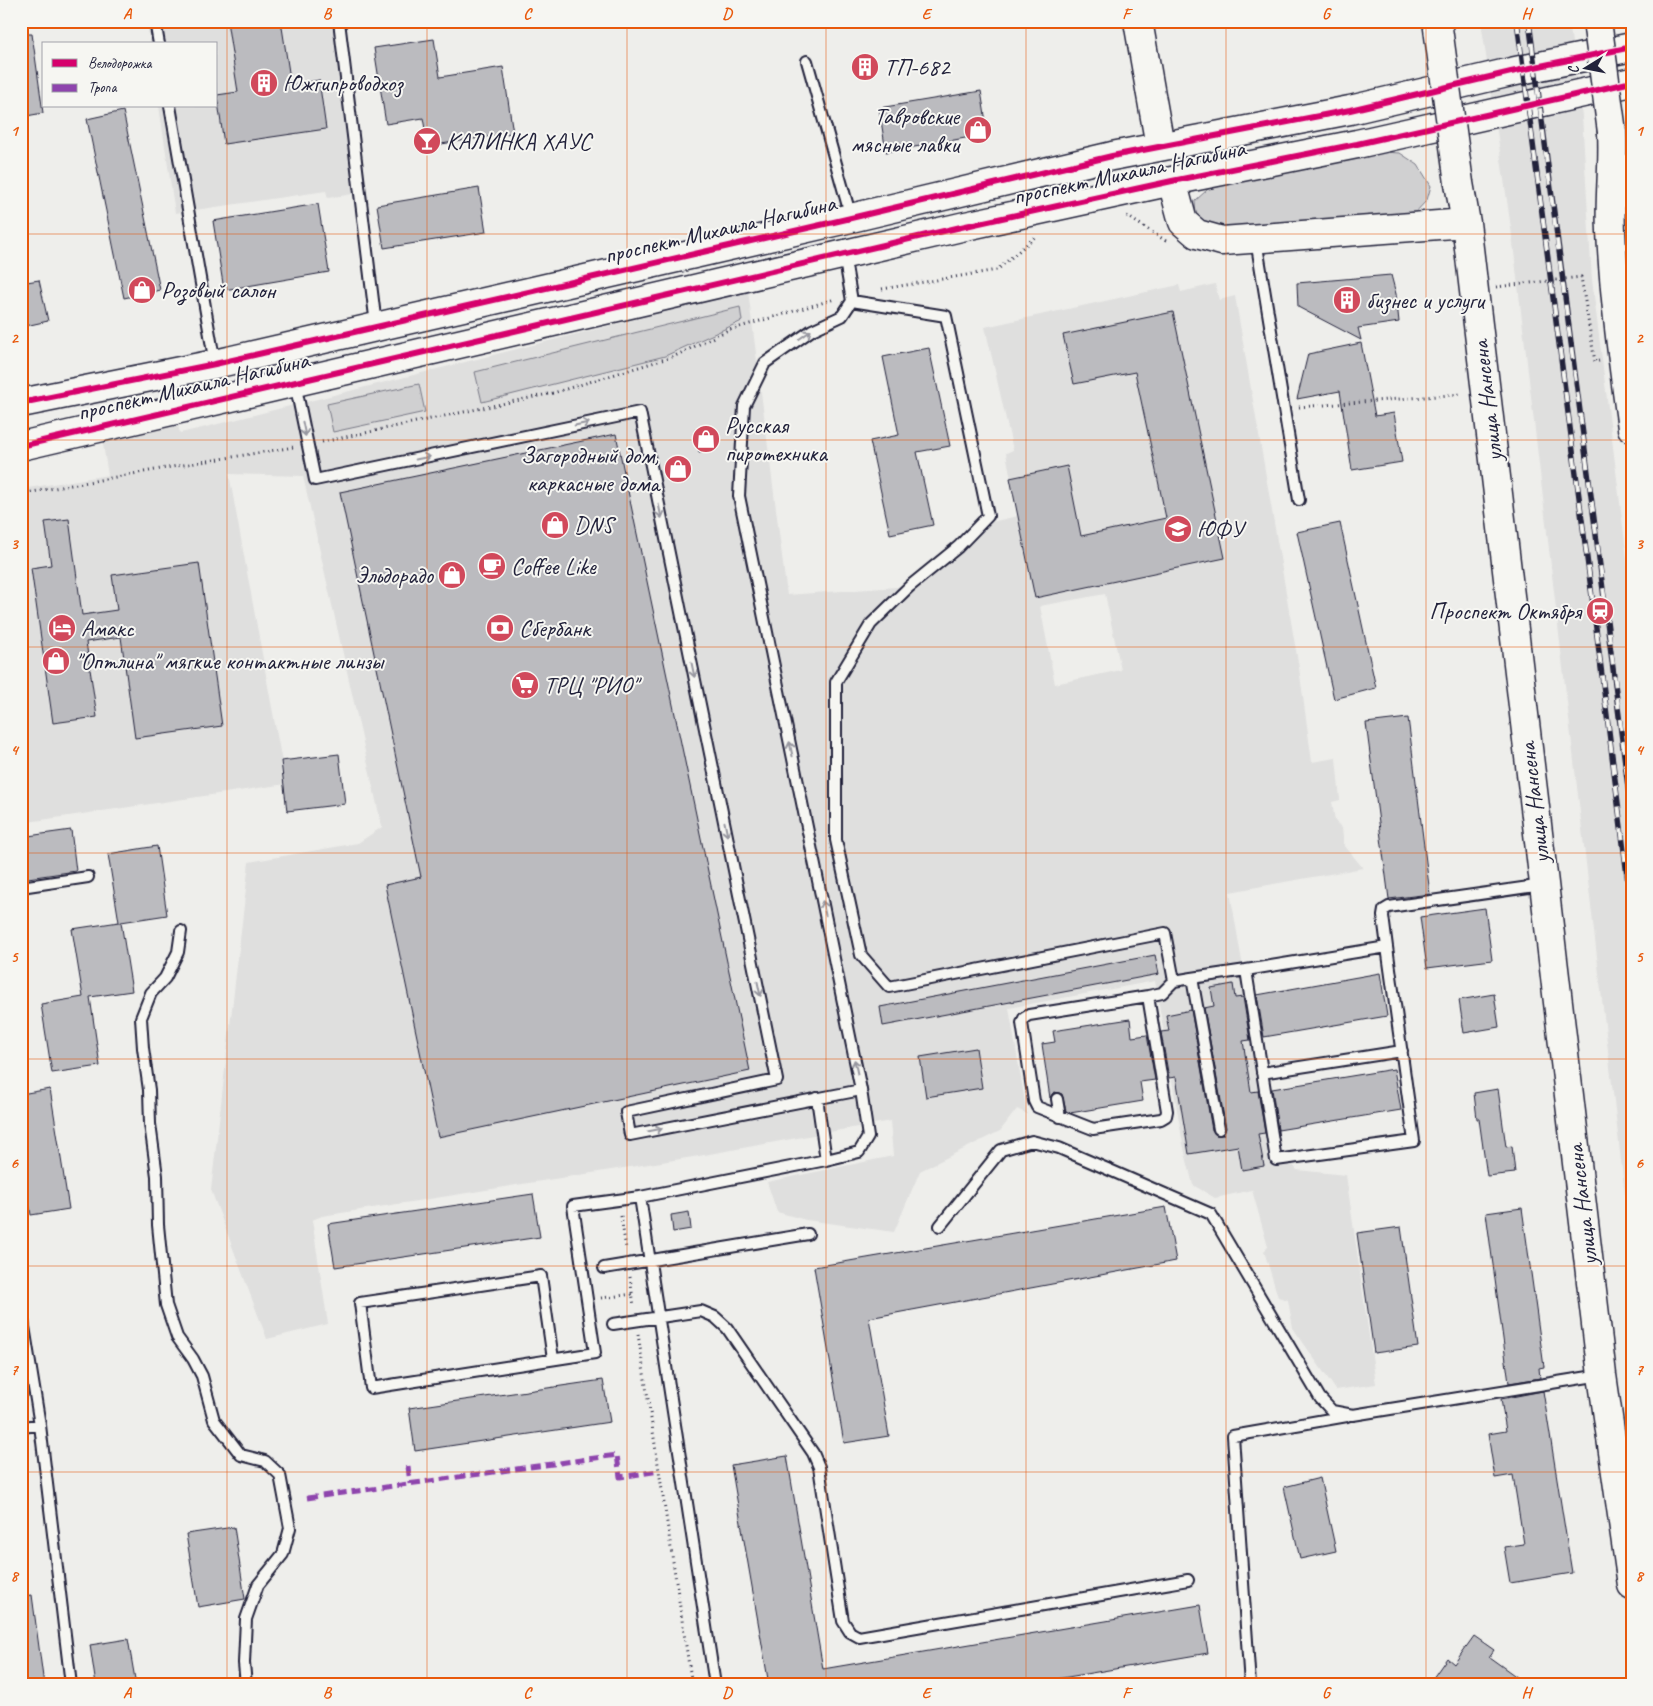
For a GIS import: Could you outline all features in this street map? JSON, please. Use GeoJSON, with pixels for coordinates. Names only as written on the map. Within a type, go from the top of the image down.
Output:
{"type":"FeatureCollection","features":[{"type":"Feature","properties":{"kind":"main road"},"geometry":{"type":"LineString","coordinates":[[1138,21],[1160,146]]}},
{"type":"Feature","properties":{"kind":"main road","name":"улица Нансена"},"geometry":{"type":"LineString","coordinates":[[1437,21],[1466,223],[1602,1374],[1632,1585]]}},
{"type":"Feature","properties":{"kind":"main road"},"geometry":{"type":"LineString","coordinates":[[1597,21],[1612,132],[1613,166],[1621,226],[1616,306],[1632,428]]}},
{"type":"Feature","properties":{"kind":"main road","name":"проспект Михаила Нагибина"},"geometry":{"type":"LineString","coordinates":[[21,403],[215,364],[1160,146],[1350,110],[1511,72],[1632,47]]}},
{"type":"Feature","properties":{"kind":"main road","name":"проспект Михаила Нагибина"},"geometry":{"type":"LineString","coordinates":[[21,446],[843,254],[1172,181],[1357,144],[1632,82]]}},
{"type":"Feature","properties":{"kind":"main road"},"geometry":{"type":"LineString","coordinates":[[1613,166],[1632,188]]}},
{"type":"Feature","properties":{"kind":"main road"},"geometry":{"type":"LineString","coordinates":[[1172,181],[1183,222],[1197,234],[1222,241],[1466,223]]}},
{"type":"Feature","properties":{"kind":"main road"},"geometry":{"type":"LineString","coordinates":[[1616,306],[1632,263]]}},
{"type":"Feature","properties":{"kind":"lane"},"geometry":{"type":"LineString","coordinates":[[155,21],[159,42]]}},
{"type":"Feature","properties":{"kind":"lane"},"geometry":{"type":"LineString","coordinates":[[339,21],[376,326]]}},
{"type":"Feature","properties":{"kind":"lane"},"geometry":{"type":"LineString","coordinates":[[806,61],[851,218]]}},
{"type":"Feature","properties":{"kind":"lane"},"geometry":{"type":"LineString","coordinates":[[170,108],[215,364]]}},
{"type":"Feature","properties":{"kind":"lane"},"geometry":{"type":"LineString","coordinates":[[1256,238],[1299,500]]}},
{"type":"Feature","properties":{"kind":"lane"},"geometry":{"type":"LineString","coordinates":[[553,1359],[540,1276],[360,1303],[371,1388],[595,1353],[573,1206],[640,1197],[826,1160],[859,1152],[868,1136],[861,1090],[739,496],[744,406],[765,363],[812,330],[842,316],[852,298],[843,254]]}},
{"type":"Feature","properties":{"kind":"lane"},"geometry":{"type":"LineString","coordinates":[[852,298],[946,316],[988,516],[958,547],[910,586],[871,624],[836,682],[836,840],[861,955],[890,987],[1165,934],[1174,981]]}},
{"type":"Feature","properties":{"kind":"lane"},"geometry":{"type":"LineString","coordinates":[[294,382],[315,480],[640,412],[778,1080],[626,1112],[630,1135],[861,1090]]}},
{"type":"Feature","properties":{"kind":"lane"},"geometry":{"type":"LineString","coordinates":[[21,887],[88,877]]}},
{"type":"Feature","properties":{"kind":"lane"},"geometry":{"type":"LineString","coordinates":[[1246,970],[1276,1160],[1414,1140],[1387,947],[1384,910],[1389,907],[1544,885]]}},
{"type":"Feature","properties":{"kind":"lane"},"geometry":{"type":"LineString","coordinates":[[181,931],[178,952],[165,978],[151,993],[141,1018],[149,1090],[150,1124],[157,1176],[158,1226],[166,1305],[177,1337],[193,1359],[202,1376],[214,1420],[242,1454],[265,1461],[280,1476],[290,1528],[283,1554],[258,1585],[246,1619],[244,1663],[246,1685]]}},
{"type":"Feature","properties":{"kind":"lane"},"geometry":{"type":"LineString","coordinates":[[1148,996],[1166,1116],[1161,1119],[1098,1129],[1088,1128],[1060,1118],[1037,1107],[1034,1101],[1022,1023],[1024,1018],[1029,1015],[1162,993],[1174,981],[1387,947]]}},
{"type":"Feature","properties":{"kind":"lane"},"geometry":{"type":"LineString","coordinates":[[1192,978],[1219,1129]]}},
{"type":"Feature","properties":{"kind":"lane"},"geometry":{"type":"LineString","coordinates":[[1262,1073],[1402,1051]]}},
{"type":"Feature","properties":{"kind":"lane"},"geometry":{"type":"LineString","coordinates":[[817,1098],[826,1160]]}},
{"type":"Feature","properties":{"kind":"lane"},"geometry":{"type":"LineString","coordinates":[[1057,1099],[1060,1118]]}},
{"type":"Feature","properties":{"kind":"lane"},"geometry":{"type":"LineString","coordinates":[[940,1226],[1001,1150],[1032,1141],[1060,1148],[1211,1214],[1320,1398],[1332,1411],[1353,1415]]}},
{"type":"Feature","properties":{"kind":"lane"},"geometry":{"type":"LineString","coordinates":[[640,1197],[714,1685]]}},
{"type":"Feature","properties":{"kind":"lane"},"geometry":{"type":"LineString","coordinates":[[604,1268],[808,1234]]}},
{"type":"Feature","properties":{"kind":"lane"},"geometry":{"type":"LineString","coordinates":[[21,1308],[40,1425],[71,1685]]}},
{"type":"Feature","properties":{"kind":"lane"},"geometry":{"type":"LineString","coordinates":[[613,1324],[701,1311],[715,1318],[727,1328],[813,1453],[819,1467],[843,1620],[850,1632],[858,1637],[1188,1580]]}},
{"type":"Feature","properties":{"kind":"lane"},"geometry":{"type":"LineString","coordinates":[[1250,1685],[1233,1436],[1602,1374]]}},
{"type":"Feature","properties":{"kind":"lane"},"geometry":{"type":"LineString","coordinates":[[21,1427],[40,1425]]}},
{"type":"Feature","properties":{"kind":"path"},"geometry":{"type":"LineString","coordinates":[[1124,214],[1171,244]]}},
{"type":"Feature","properties":{"kind":"path"},"geometry":{"type":"LineString","coordinates":[[21,494],[163,468],[307,445],[552,393],[675,356],[726,331],[852,298],[997,270],[1034,237],[1044,235]]}},
{"type":"Feature","properties":{"kind":"path"},"geometry":{"type":"LineString","coordinates":[[1493,288],[1582,276],[1595,362],[1623,357]]}},
{"type":"Feature","properties":{"kind":"path"},"geometry":{"type":"LineString","coordinates":[[1284,408],[1485,392]]}},
{"type":"Feature","properties":{"kind":"path"},"geometry":{"type":"LineString","coordinates":[[618,1200],[692,1685]]}},
{"type":"Feature","properties":{"kind":"path"},"geometry":{"type":"LineString","coordinates":[[598,1299],[633,1294]]}},
{"type":"Feature","properties":{"kind":"shaded area"},"geometry":{"type":"Polygon","coordinates":[[[147,21],[332,21],[353,194],[328,198],[326,191],[175,213],[159,108],[218,108],[218,42],[150,42],[147,21]]]}},
{"type":"Feature","properties":{"kind":"shaded area"},"geometry":{"type":"Polygon","coordinates":[[[1481,21],[1569,21],[1582,116],[1592,280],[1632,598],[1632,1254],[1512,235],[1481,21]]]}},
{"type":"Feature","properties":{"kind":"shaded area"},"geometry":{"type":"Polygon","coordinates":[[[1383,152],[1400,153],[1418,165],[1431,186],[1427,200],[1412,216],[1237,231],[1208,226],[1196,217],[1195,201],[1208,189],[1218,185],[1383,152]]]}},
{"type":"Feature","properties":{"kind":"shaded area"},"geometry":{"type":"Polygon","coordinates":[[[1215,284],[1219,300],[1235,296],[1299,668],[1312,762],[1336,758],[1340,800],[1332,802],[1335,821],[1342,828],[1344,845],[1363,868],[1230,892],[1273,1141],[1297,1170],[1346,1175],[1376,1384],[1336,1390],[1293,1328],[1288,1300],[1278,1297],[1264,1251],[1268,1247],[1252,1190],[1215,1198],[1193,1185],[1183,1144],[1155,981],[1009,1008],[1027,1114],[1017,1109],[1000,1131],[920,1171],[894,1232],[806,1220],[777,1212],[767,1182],[893,1156],[890,1121],[693,1157],[322,1216],[312,1220],[328,1324],[267,1339],[211,1190],[249,862],[358,843],[382,827],[303,476],[229,474],[286,784],[21,823],[21,487],[22,489],[108,475],[102,438],[177,422],[180,433],[202,428],[748,291],[787,595],[910,586],[987,523],[1018,516],[1006,453],[1013,450],[985,327],[1179,285],[1181,292],[1215,284]],[[1105,594],[1040,606],[1055,684],[1121,670],[1105,594]]]}},
{"type":"Feature","properties":{"kind":"shaded area"},"geometry":{"type":"Polygon","coordinates":[[[740,307],[742,321],[665,356],[482,402],[475,372],[740,307]]]}},
{"type":"Feature","properties":{"kind":"shaded area"},"geometry":{"type":"Polygon","coordinates":[[[419,384],[425,412],[333,432],[327,404],[419,384]]]}},
{"type":"Feature","properties":{"kind":"building","name":"Южгипроводхоз"},"geometry":{"type":"Polygon","coordinates":[[[227,21],[281,21],[291,85],[319,80],[326,129],[224,144],[218,95],[238,92],[227,21]]]}},
{"type":"Feature","properties":{"kind":"building"},"geometry":{"type":"Polygon","coordinates":[[[21,34],[32,34],[43,113],[21,117],[21,34]]]}},
{"type":"Feature","properties":{"kind":"building"},"geometry":{"type":"Polygon","coordinates":[[[434,39],[440,77],[503,67],[513,133],[428,146],[423,118],[386,124],[374,48],[434,39]]]}},
{"type":"Feature","properties":{"kind":"building"},"geometry":{"type":"Polygon","coordinates":[[[981,91],[988,134],[886,152],[879,108],[981,91]]]}},
{"type":"Feature","properties":{"kind":"building"},"geometry":{"type":"Polygon","coordinates":[[[123,111],[160,290],[124,298],[87,119],[123,111]]]}},
{"type":"Feature","properties":{"kind":"building"},"geometry":{"type":"Polygon","coordinates":[[[479,188],[486,232],[384,248],[377,205],[479,188]]]}},
{"type":"Feature","properties":{"kind":"building"},"geometry":{"type":"Polygon","coordinates":[[[318,204],[329,272],[224,290],[213,221],[318,204]]]}},
{"type":"Feature","properties":{"kind":"building","name":"бизнес и услуги"},"geometry":{"type":"Polygon","coordinates":[[[1391,275],[1396,294],[1399,322],[1358,328],[1361,340],[1298,307],[1297,283],[1391,275]]]}},
{"type":"Feature","properties":{"kind":"building"},"geometry":{"type":"Polygon","coordinates":[[[39,280],[48,321],[21,327],[21,283],[39,280]]]}},
{"type":"Feature","properties":{"kind":"building"},"geometry":{"type":"Polygon","coordinates":[[[1173,312],[1225,558],[1035,598],[1010,478],[1067,466],[1081,536],[1166,518],[1135,372],[1074,384],[1063,335],[1173,312]]]}},
{"type":"Feature","properties":{"kind":"building"},"geometry":{"type":"Polygon","coordinates":[[[1361,343],[1375,416],[1394,413],[1402,462],[1352,470],[1340,391],[1297,399],[1308,354],[1361,343]]]}},
{"type":"Feature","properties":{"kind":"building"},"geometry":{"type":"Polygon","coordinates":[[[929,348],[950,446],[917,452],[933,525],[890,534],[870,441],[899,435],[883,357],[929,348]]]}},
{"type":"Feature","properties":{"kind":"building","name":"Русская пиротехника"},"geometry":{"type":"Polygon","coordinates":[[[712,427],[717,449],[699,452],[695,430],[712,427]]]}},
{"type":"Feature","properties":{"kind":"building","name":"ТРЦ \"РИО\""},"geometry":{"type":"Polygon","coordinates":[[[616,434],[750,1071],[438,1137],[385,885],[421,877],[340,492],[616,434]]]}},
{"type":"Feature","properties":{"kind":"building"},"geometry":{"type":"Polygon","coordinates":[[[69,519],[82,615],[117,610],[112,575],[199,563],[222,726],[135,738],[121,637],[86,642],[97,717],[53,723],[31,568],[51,565],[45,522],[69,519]]]}},
{"type":"Feature","properties":{"kind":"building"},"geometry":{"type":"Polygon","coordinates":[[[1340,523],[1376,688],[1334,699],[1297,532],[1340,523]]]}},
{"type":"Feature","properties":{"kind":"building"},"geometry":{"type":"Polygon","coordinates":[[[1408,718],[1430,894],[1389,899],[1366,723],[1408,718]]]}},
{"type":"Feature","properties":{"kind":"building"},"geometry":{"type":"Polygon","coordinates":[[[339,754],[345,804],[287,811],[281,761],[339,754]]]}},
{"type":"Feature","properties":{"kind":"building"},"geometry":{"type":"Polygon","coordinates":[[[71,830],[76,871],[21,879],[21,837],[71,830]]]}},
{"type":"Feature","properties":{"kind":"building"},"geometry":{"type":"Polygon","coordinates":[[[157,846],[167,915],[121,922],[132,991],[90,997],[100,1066],[52,1073],[41,1004],[83,997],[72,929],[119,922],[108,854],[157,846]]]}},
{"type":"Feature","properties":{"kind":"building"},"geometry":{"type":"Polygon","coordinates":[[[1485,908],[1492,960],[1427,968],[1420,917],[1485,908]]]}},
{"type":"Feature","properties":{"kind":"building"},"geometry":{"type":"Polygon","coordinates":[[[1155,955],[1159,974],[883,1026],[880,1007],[1155,955]]]}},
{"type":"Feature","properties":{"kind":"building"},"geometry":{"type":"Polygon","coordinates":[[[1380,973],[1387,1016],[1264,1037],[1257,995],[1380,973]]]}},
{"type":"Feature","properties":{"kind":"building"},"geometry":{"type":"Polygon","coordinates":[[[1233,984],[1235,998],[1243,997],[1250,1040],[1243,1041],[1251,1092],[1258,1091],[1265,1133],[1258,1134],[1264,1166],[1242,1170],[1238,1146],[1189,1154],[1176,1077],[1169,1078],[1161,1032],[1169,1031],[1166,1015],[1191,1010],[1212,1130],[1216,1135],[1223,1135],[1226,1128],[1204,1008],[1214,1006],[1211,988],[1233,984]]]}},
{"type":"Feature","properties":{"kind":"building"},"geometry":{"type":"Polygon","coordinates":[[[1494,994],[1499,1027],[1464,1033],[1459,1000],[1494,994]]]}},
{"type":"Feature","properties":{"kind":"building"},"geometry":{"type":"Polygon","coordinates":[[[1130,1019],[1132,1037],[1147,1035],[1155,1080],[1140,1082],[1143,1101],[1070,1113],[1066,1111],[1062,1094],[1055,1092],[1050,1098],[1042,1044],[1055,1042],[1053,1031],[1130,1019]]]}},
{"type":"Feature","properties":{"kind":"building"},"geometry":{"type":"Polygon","coordinates":[[[976,1048],[982,1088],[926,1097],[920,1057],[976,1048]]]}},
{"type":"Feature","properties":{"kind":"building"},"geometry":{"type":"Polygon","coordinates":[[[1394,1069],[1401,1110],[1278,1130],[1272,1089],[1394,1069]]]}},
{"type":"Feature","properties":{"kind":"building"},"geometry":{"type":"Polygon","coordinates":[[[50,1089],[69,1209],[31,1215],[21,1154],[21,1094],[50,1089]]]}},
{"type":"Feature","properties":{"kind":"building"},"geometry":{"type":"Polygon","coordinates":[[[1498,1089],[1506,1147],[1512,1146],[1515,1173],[1487,1176],[1474,1093],[1498,1089]]]}},
{"type":"Feature","properties":{"kind":"building"},"geometry":{"type":"Polygon","coordinates":[[[533,1194],[540,1237],[335,1267],[328,1224],[533,1194]]]}},
{"type":"Feature","properties":{"kind":"building"},"geometry":{"type":"Polygon","coordinates":[[[1166,1207],[1176,1261],[869,1318],[889,1436],[844,1443],[814,1267],[1166,1207]]]}},
{"type":"Feature","properties":{"kind":"building"},"geometry":{"type":"Polygon","coordinates":[[[1522,1208],[1544,1367],[1539,1368],[1540,1378],[1509,1383],[1486,1213],[1522,1208]]]}},
{"type":"Feature","properties":{"kind":"building"},"geometry":{"type":"Polygon","coordinates":[[[689,1212],[691,1229],[673,1232],[671,1215],[689,1212]]]}},
{"type":"Feature","properties":{"kind":"building"},"geometry":{"type":"Polygon","coordinates":[[[1401,1227],[1418,1347],[1374,1353],[1357,1233],[1401,1227]]]}},
{"type":"Feature","properties":{"kind":"building"},"geometry":{"type":"Polygon","coordinates":[[[603,1380],[610,1422],[415,1451],[409,1408],[603,1380]]]}},
{"type":"Feature","properties":{"kind":"building"},"geometry":{"type":"Polygon","coordinates":[[[1543,1391],[1572,1573],[1510,1583],[1504,1547],[1524,1544],[1513,1475],[1495,1478],[1488,1434],[1506,1431],[1501,1399],[1543,1391]]]}},
{"type":"Feature","properties":{"kind":"building"},"geometry":{"type":"Polygon","coordinates":[[[787,1456],[823,1669],[1200,1605],[1208,1653],[1021,1685],[769,1685],[731,1465],[787,1456]]]}},
{"type":"Feature","properties":{"kind":"building"},"geometry":{"type":"Polygon","coordinates":[[[1320,1478],[1336,1551],[1300,1559],[1284,1487],[1320,1478]]]}},
{"type":"Feature","properties":{"kind":"building"},"geometry":{"type":"Polygon","coordinates":[[[234,1527],[245,1599],[198,1607],[186,1534],[234,1527]]]}},
{"type":"Feature","properties":{"kind":"building"},"geometry":{"type":"Polygon","coordinates":[[[32,1595],[44,1685],[21,1685],[21,1596],[32,1595]]]}},
{"type":"Feature","properties":{"kind":"building"},"geometry":{"type":"Polygon","coordinates":[[[1474,1636],[1494,1650],[1489,1657],[1528,1685],[1428,1685],[1447,1658],[1454,1664],[1474,1636]]]}},
{"type":"Feature","properties":{"kind":"building"},"geometry":{"type":"Polygon","coordinates":[[[128,1639],[136,1685],[96,1685],[90,1645],[128,1639]]]}},
{"type":"Feature","properties":{"kind":"railway"},"geometry":{"type":"LineString","coordinates":[[1517,21],[1632,915]]}},
{"type":"Feature","properties":{"kind":"railway"},"geometry":{"type":"LineString","coordinates":[[1529,21],[1632,818]]}},
{"type":"Feature","properties":{"kind":"marked path"},"geometry":{"type":"LineString","coordinates":[[307,1498],[617,1455],[620,1477],[659,1471]]}},
{"type":"Feature","properties":{"kind":"marked path"},"geometry":{"type":"LineString","coordinates":[[408,1466],[410,1484]]}},
{"type":"Feature","properties":{"kind":"cycle path"},"geometry":{"type":"LineString","coordinates":[[21,403],[215,364],[1112,156],[1350,110],[1511,72],[1632,47]]}},
{"type":"Feature","properties":{"kind":"cycle path"},"geometry":{"type":"LineString","coordinates":[[21,446],[961,227],[1172,181],[1357,144],[1632,82]]}},
{"type":"Feature","properties":{"kind":"place","name":"ТП-682"},"geometry":{"type":"Point","coordinates":[865,67]}},
{"type":"Feature","properties":{"kind":"place","name":"Южгипроводхоз"},"geometry":{"type":"Point","coordinates":[264,83]}},
{"type":"Feature","properties":{"kind":"place","name":"Тавровские мясные лавки"},"geometry":{"type":"Point","coordinates":[978,130]}},
{"type":"Feature","properties":{"kind":"place","name":"КАЛИНКА ХАУС"},"geometry":{"type":"Point","coordinates":[427,141]}},
{"type":"Feature","properties":{"kind":"place","name":"Розовый салон"},"geometry":{"type":"Point","coordinates":[142,290]}},
{"type":"Feature","properties":{"kind":"place","name":"бизнес и услуги"},"geometry":{"type":"Point","coordinates":[1347,300]}},
{"type":"Feature","properties":{"kind":"place","name":"Русская пиротехника"},"geometry":{"type":"Point","coordinates":[706,439]}},
{"type":"Feature","properties":{"kind":"place","name":"Загородный дом, каркасные дома"},"geometry":{"type":"Point","coordinates":[678,469]}},
{"type":"Feature","properties":{"kind":"place","name":"DNS"},"geometry":{"type":"Point","coordinates":[555,525]}},
{"type":"Feature","properties":{"kind":"place","name":"ЮФУ"},"geometry":{"type":"Point","coordinates":[1178,529]}},
{"type":"Feature","properties":{"kind":"place","name":"Coffee Like"},"geometry":{"type":"Point","coordinates":[492,566]}},
{"type":"Feature","properties":{"kind":"place","name":"Эльдорадо"},"geometry":{"type":"Point","coordinates":[452,575]}},
{"type":"Feature","properties":{"kind":"place","name":"Проспект Октября"},"geometry":{"type":"Point","coordinates":[1600,611]}},
{"type":"Feature","properties":{"kind":"place","name":"Амакс"},"geometry":{"type":"Point","coordinates":[62,628]}},
{"type":"Feature","properties":{"kind":"place","name":"Сбербанк"},"geometry":{"type":"Point","coordinates":[500,628]}},
{"type":"Feature","properties":{"kind":"place","name":"\"Оптлина\" мягкие контактные линзы"},"geometry":{"type":"Point","coordinates":[56,661]}},
{"type":"Feature","properties":{"kind":"place","name":"ТРЦ \"РИО\""},"geometry":{"type":"Point","coordinates":[525,685]}}]}
